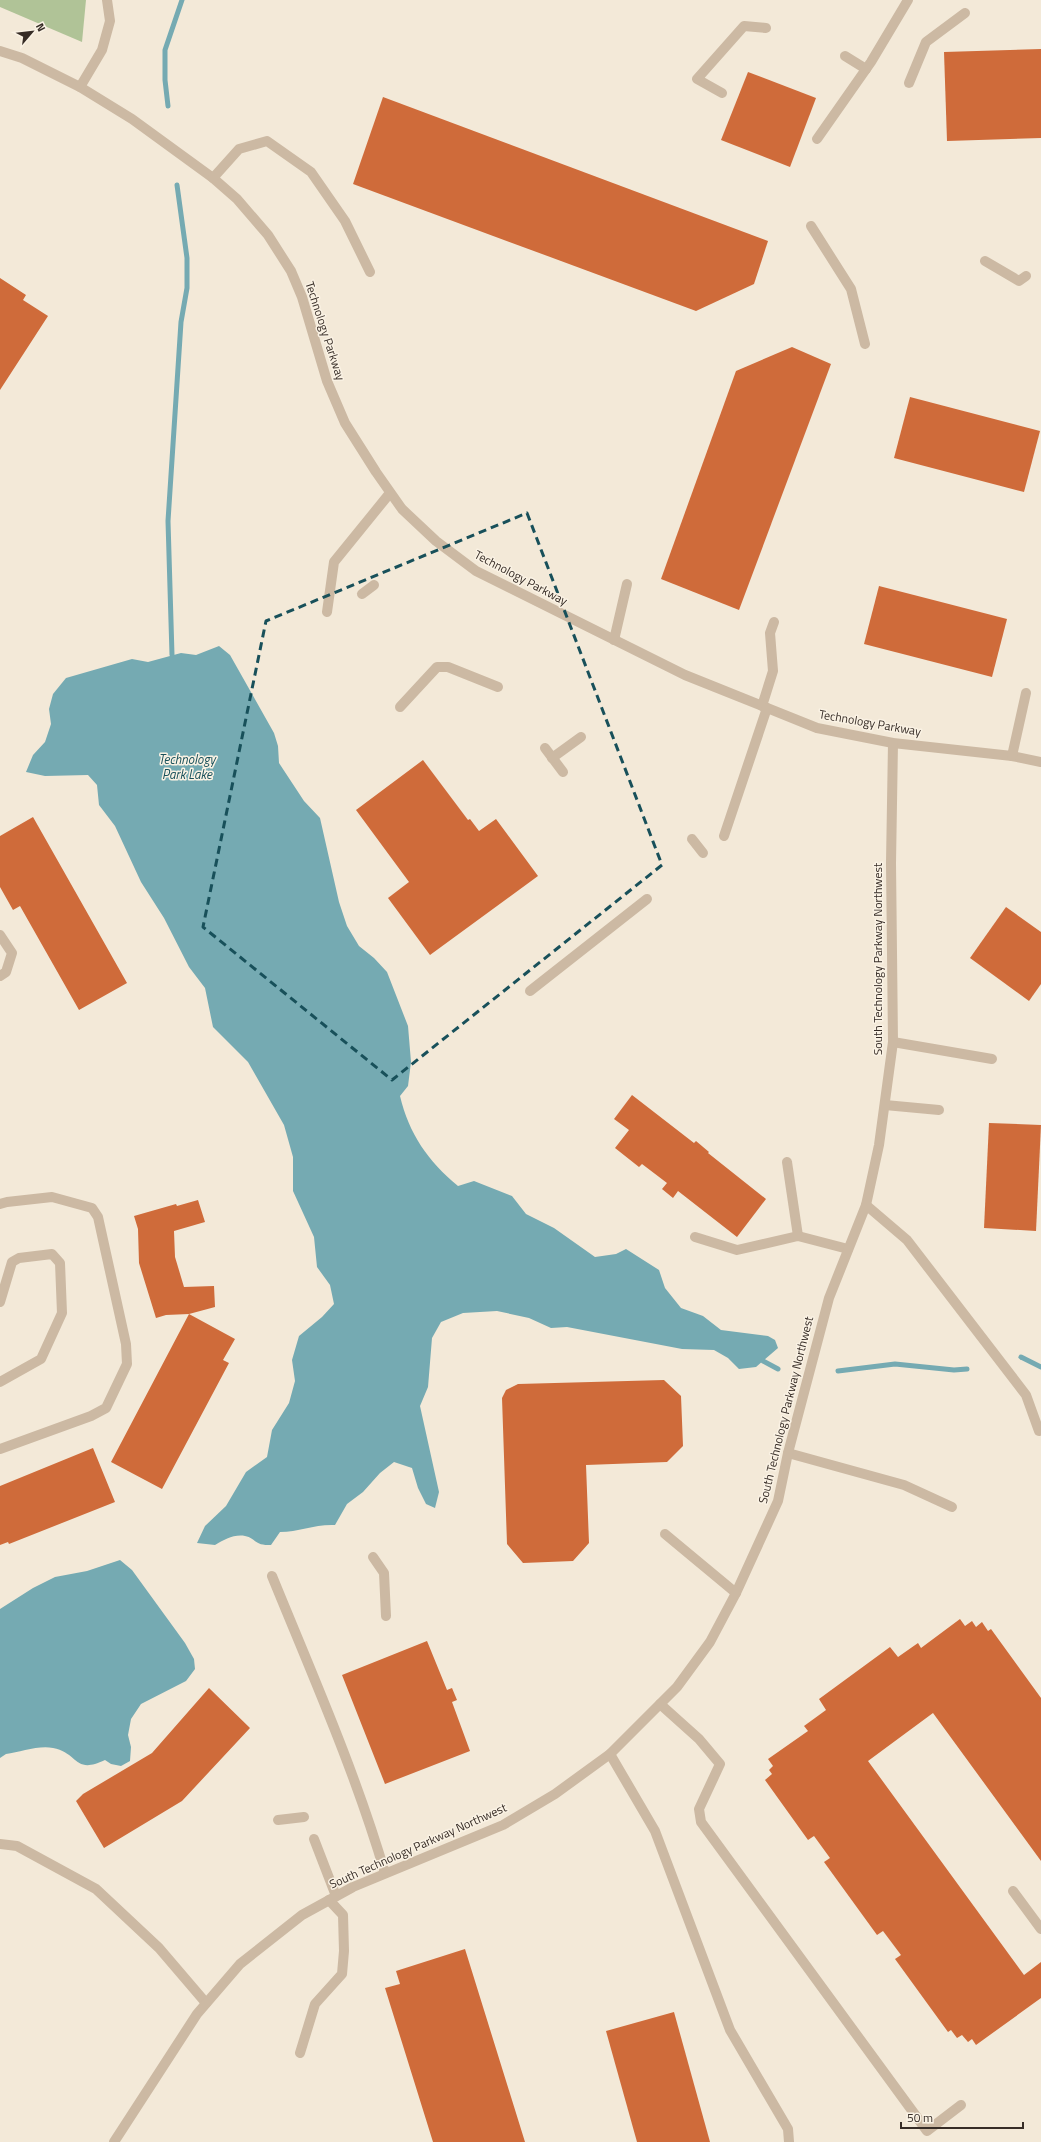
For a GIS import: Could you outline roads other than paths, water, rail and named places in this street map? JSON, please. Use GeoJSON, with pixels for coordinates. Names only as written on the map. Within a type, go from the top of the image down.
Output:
{"type":"FeatureCollection","features":[{"type":"Feature","properties":{"kind":"street"},"geometry":{"type":"LineString","coordinates":[[80,87],[102,50],[110,21],[107,0]]}},
{"type":"Feature","properties":{"kind":"street"},"geometry":{"type":"LineString","coordinates":[[816,139],[866,69],[908,0]]}},
{"type":"Feature","properties":{"kind":"street"},"geometry":{"type":"LineString","coordinates":[[909,83],[926,42],[965,14]]}},
{"type":"Feature","properties":{"kind":"street"},"geometry":{"type":"LineString","coordinates":[[722,93],[697,80],[744,26],[766,28]]}},
{"type":"Feature","properties":{"kind":"street","name":"Technology Parkway"},"geometry":{"type":"LineString","coordinates":[[0,51],[22,58],[80,87],[132,119],[213,178],[237,199],[268,235],[291,271],[302,297],[327,381],[345,423],[402,509],[436,541],[476,571],[685,675],[817,728],[893,743],[1012,756],[1041,762]]}},
{"type":"Feature","properties":{"kind":"street"},"geometry":{"type":"LineString","coordinates":[[845,56],[866,69]]}},
{"type":"Feature","properties":{"kind":"street"},"geometry":{"type":"LineString","coordinates":[[213,178],[239,149],[267,141],[311,172],[345,221],[370,272]]}},
{"type":"Feature","properties":{"kind":"street"},"geometry":{"type":"LineString","coordinates":[[811,226],[850,289],[865,344]]}},
{"type":"Feature","properties":{"kind":"street"},"geometry":{"type":"LineString","coordinates":[[985,262],[1019,281],[1026,276]]}},
{"type":"Feature","properties":{"kind":"street"},"geometry":{"type":"LineString","coordinates":[[327,612],[334,562],[390,493]]}},
{"type":"Feature","properties":{"kind":"street"},"geometry":{"type":"LineString","coordinates":[[614,640],[627,584]]}},
{"type":"Feature","properties":{"kind":"street"},"geometry":{"type":"LineString","coordinates":[[362,594],[374,585]]}},
{"type":"Feature","properties":{"kind":"street"},"geometry":{"type":"LineString","coordinates":[[724,836],[764,707],[773,671],[770,633],[774,622]]}},
{"type":"Feature","properties":{"kind":"street"},"geometry":{"type":"LineString","coordinates":[[400,707],[437,667],[448,667],[498,687]]}},
{"type":"Feature","properties":{"kind":"street"},"geometry":{"type":"LineString","coordinates":[[1012,756],[1026,693]]}},
{"type":"Feature","properties":{"kind":"street"},"geometry":{"type":"LineString","coordinates":[[552,758],[581,737]]}},
{"type":"Feature","properties":{"kind":"street","name":"South Technology Parkway Northwest"},"geometry":{"type":"LineString","coordinates":[[114,2142],[197,2014],[240,1964],[302,1915],[332,1898],[385,1873],[503,1825],[556,1794],[610,1754],[677,1687],[710,1642],[736,1593],[778,1501],[788,1453],[829,1298],[866,1205],[879,1145],[893,1042],[891,855],[893,743]]}},
{"type":"Feature","properties":{"kind":"street"},"geometry":{"type":"LineString","coordinates":[[545,748],[563,772]]}},
{"type":"Feature","properties":{"kind":"street"},"geometry":{"type":"LineString","coordinates":[[692,839],[703,853]]}},
{"type":"Feature","properties":{"kind":"street"},"geometry":{"type":"LineString","coordinates":[[530,991],[647,899]]}},
{"type":"Feature","properties":{"kind":"street"},"geometry":{"type":"LineString","coordinates":[[0,935],[12,953],[6,972],[0,976]]}},
{"type":"Feature","properties":{"kind":"street"},"geometry":{"type":"LineString","coordinates":[[893,1042],[992,1059]]}},
{"type":"Feature","properties":{"kind":"street"},"geometry":{"type":"LineString","coordinates":[[885,1105],[939,1110]]}},
{"type":"Feature","properties":{"kind":"street"},"geometry":{"type":"LineString","coordinates":[[787,1162],[798,1236]]}},
{"type":"Feature","properties":{"kind":"street"},"geometry":{"type":"LineString","coordinates":[[0,1204],[52,1197],[92,1208],[98,1217],[126,1344],[127,1364],[106,1408],[91,1416],[0,1449]]}},
{"type":"Feature","properties":{"kind":"street"},"geometry":{"type":"LineString","coordinates":[[866,1205],[907,1240],[1026,1395],[1039,1431]]}},
{"type":"Feature","properties":{"kind":"street"},"geometry":{"type":"LineString","coordinates":[[695,1237],[737,1250],[798,1236],[848,1249]]}},
{"type":"Feature","properties":{"kind":"street"},"geometry":{"type":"LineString","coordinates":[[0,1302],[12,1262],[19,1258],[52,1254],[60,1263],[62,1314],[41,1360],[0,1382]]}},
{"type":"Feature","properties":{"kind":"street"},"geometry":{"type":"LineString","coordinates":[[788,1453],[904,1485],[952,1507]]}},
{"type":"Feature","properties":{"kind":"street"},"geometry":{"type":"LineString","coordinates":[[666,1534],[736,1593]]}},
{"type":"Feature","properties":{"kind":"street"},"geometry":{"type":"LineString","coordinates":[[373,1557],[384,1573],[386,1616]]}},
{"type":"Feature","properties":{"kind":"street"},"geometry":{"type":"LineString","coordinates":[[272,1576],[349,1766],[372,1830],[385,1873]]}},
{"type":"Feature","properties":{"kind":"street"},"geometry":{"type":"LineString","coordinates":[[660,1704],[699,1739],[720,1764],[699,1810],[701,1822],[927,2131],[961,2105]]}},
{"type":"Feature","properties":{"kind":"street"},"geometry":{"type":"LineString","coordinates":[[610,1754],[655,1831],[730,2030],[788,2129],[788,2142]]}},
{"type":"Feature","properties":{"kind":"street"},"geometry":{"type":"LineString","coordinates":[[278,1820],[304,1817]]}},
{"type":"Feature","properties":{"kind":"street"},"geometry":{"type":"LineString","coordinates":[[300,2053],[315,2004],[342,1974],[344,1950],[343,1915],[332,1898],[314,1839]]}},
{"type":"Feature","properties":{"kind":"street"},"geometry":{"type":"LineString","coordinates":[[0,1844],[17,1846],[96,1889],[159,1948],[206,2003]]}},
{"type":"Feature","properties":{"kind":"street"},"geometry":{"type":"LineString","coordinates":[[1013,1891],[1041,1929]]}},
{"type":"Feature","properties":{"kind":"water","name":"Technology Park Lake"},"geometry":{"type":"Polygon","coordinates":[[[219,646],[230,655],[274,733],[278,746],[279,763],[304,801],[320,818],[339,902],[347,926],[359,946],[374,958],[387,972],[408,1026],[411,1062],[408,1086],[400,1096],[414,1135],[429,1157],[447,1177],[458,1186],[474,1181],[512,1196],[526,1214],[554,1228],[595,1257],[616,1254],[626,1249],[659,1270],[665,1288],[681,1308],[703,1316],[721,1330],[768,1336],[775,1340],[778,1348],[756,1367],[739,1369],[728,1358],[714,1350],[682,1349],[567,1327],[551,1328],[529,1318],[497,1311],[463,1313],[441,1322],[432,1338],[428,1387],[420,1406],[439,1492],[435,1508],[426,1504],[418,1488],[412,1468],[394,1462],[380,1473],[363,1492],[347,1504],[335,1525],[280,1532],[271,1545],[258,1543],[245,1536],[229,1538],[215,1545],[197,1543],[205,1526],[226,1506],[246,1472],[267,1457],[272,1430],[289,1403],[295,1381],[292,1360],[299,1336],[322,1317],[334,1304],[330,1285],[317,1267],[314,1237],[293,1191],[293,1157],[284,1125],[248,1062],[213,1027],[205,988],[189,967],[164,918],[141,882],[115,826],[99,805],[97,785],[88,775],[45,776],[26,772],[33,755],[45,742],[51,724],[49,709],[53,694],[66,678],[132,659],[148,662],[181,653],[196,655],[219,646]]]}},
{"type":"Feature","properties":{"kind":"water"},"geometry":{"type":"Polygon","coordinates":[[[120,1560],[132,1570],[185,1643],[194,1659],[195,1669],[186,1681],[141,1704],[131,1719],[128,1735],[131,1747],[130,1761],[121,1766],[111,1764],[105,1760],[95,1764],[82,1764],[77,1762],[68,1754],[48,1747],[6,1754],[0,1758],[0,1609],[33,1588],[55,1577],[87,1571],[120,1560]]]}},
{"type":"Feature","properties":{"kind":"waterway"},"geometry":{"type":"LineString","coordinates":[[168,106],[165,80],[165,50],[182,0]]}},
{"type":"Feature","properties":{"kind":"waterway"},"geometry":{"type":"LineString","coordinates":[[172,655],[168,521],[181,322],[187,288],[187,258],[177,185]]}},
{"type":"Feature","properties":{"kind":"waterway"},"geometry":{"type":"LineString","coordinates":[[1021,1357],[1041,1367]]}},
{"type":"Feature","properties":{"kind":"waterway"},"geometry":{"type":"LineString","coordinates":[[763,1361],[778,1369]]}},
{"type":"Feature","properties":{"kind":"waterway"},"geometry":{"type":"LineString","coordinates":[[838,1371],[895,1364],[954,1370],[967,1369]]}}]}
